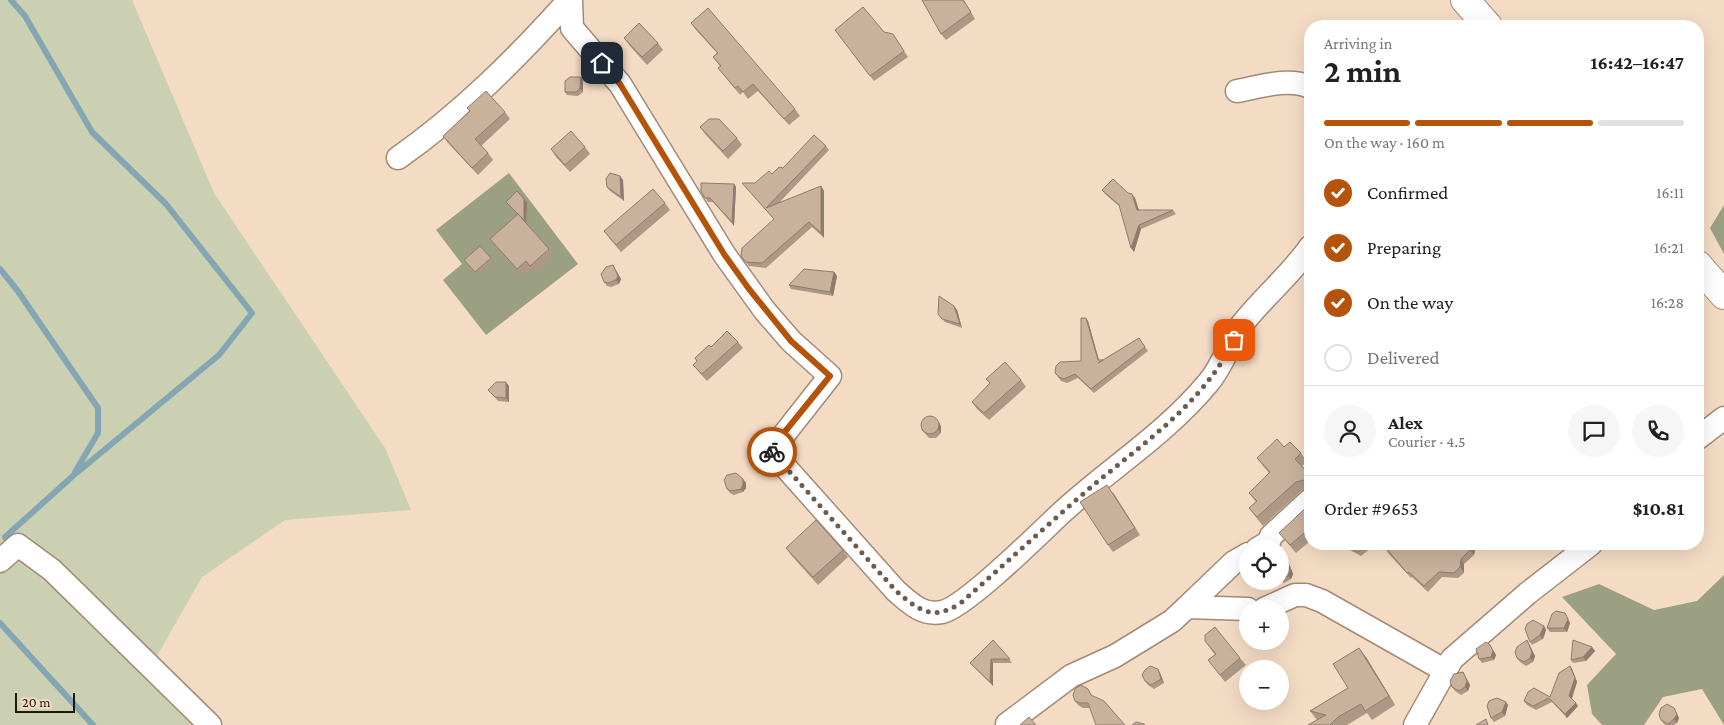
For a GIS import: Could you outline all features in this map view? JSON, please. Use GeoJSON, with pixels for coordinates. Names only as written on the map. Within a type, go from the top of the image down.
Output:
{"type":"FeatureCollection","features":[{"type":"Feature","properties":{"kind":"street"},"geometry":{"type":"LineString","coordinates":[[398,158],[439,129],[527,46],[570,0]]}},
{"type":"Feature","properties":{"kind":"street"},"geometry":{"type":"LineString","coordinates":[[570,0],[572,28],[620,84],[724,254],[765,311],[791,341],[830,376],[771,451],[896,591],[927,613],[943,612],[962,602],[1065,510],[1158,434],[1208,383],[1222,364],[1240,328],[1304,254]]}},
{"type":"Feature","properties":{"kind":"street"},"geometry":{"type":"LineString","coordinates":[[1465,0],[1483,20]]}},
{"type":"Feature","properties":{"kind":"street"},"geometry":{"type":"LineString","coordinates":[[1236,91],[1278,83],[1304,85]]}},
{"type":"Feature","properties":{"kind":"street"},"geometry":{"type":"LineString","coordinates":[[1704,273],[1724,296]]}},
{"type":"Feature","properties":{"kind":"street"},"geometry":{"type":"LineString","coordinates":[[1704,433],[1724,418]]}},
{"type":"Feature","properties":{"kind":"street"},"geometry":{"type":"LineString","coordinates":[[1270,540],[1271,536],[1304,506]]}},
{"type":"Feature","properties":{"kind":"street"},"geometry":{"type":"LineString","coordinates":[[0,561],[18,545],[52,570],[210,725]]}},
{"type":"Feature","properties":{"kind":"street"},"geometry":{"type":"LineString","coordinates":[[1415,725],[1452,658],[1514,605],[1583,550]]}},
{"type":"Feature","properties":{"kind":"street"},"geometry":{"type":"LineString","coordinates":[[1007,724],[1072,676],[1115,656],[1172,621],[1239,559]]}},
{"type":"Feature","properties":{"kind":"street"},"geometry":{"type":"LineString","coordinates":[[1281,600],[1306,595],[1322,601],[1444,670]]}},
{"type":"Feature","properties":{"kind":"street"},"geometry":{"type":"LineString","coordinates":[[1187,607],[1239,610]]}},
{"type":"Feature","properties":{"kind":"green space"},"geometry":{"type":"Polygon","coordinates":[[[0,0],[132,0],[214,193],[385,448],[411,510],[285,520],[202,577],[145,677],[200,725],[0,725],[0,0]]]}},
{"type":"Feature","properties":{"kind":"green space"},"geometry":{"type":"Polygon","coordinates":[[[509,173],[578,264],[486,335],[443,280],[462,264],[436,230],[509,173]]]}},
{"type":"Feature","properties":{"kind":"green space"},"geometry":{"type":"Polygon","coordinates":[[[1724,205],[1724,254],[1710,228],[1724,205]]]}},
{"type":"Feature","properties":{"kind":"green space"},"geometry":{"type":"Polygon","coordinates":[[[1724,575],[1724,725],[1702,689],[1663,697],[1644,725],[1602,725],[1592,714],[1587,685],[1616,654],[1562,597],[1599,584],[1654,610],[1697,601],[1724,575]]]}},
{"type":"Feature","properties":{"kind":"building"},"geometry":{"type":"Polygon","coordinates":[[[922,0],[963,0],[971,12],[941,34],[922,0]]]}},
{"type":"Feature","properties":{"kind":"building"},"geometry":{"type":"Polygon","coordinates":[[[863,7],[884,32],[893,34],[904,51],[870,76],[835,30],[863,7]]]}},
{"type":"Feature","properties":{"kind":"building"},"geometry":{"type":"Polygon","coordinates":[[[708,8],[795,109],[784,119],[753,84],[743,92],[738,86],[735,88],[718,68],[721,66],[713,57],[718,53],[691,23],[708,8]]]}},
{"type":"Feature","properties":{"kind":"building"},"geometry":{"type":"Polygon","coordinates":[[[639,23],[658,43],[642,57],[624,38],[639,23]]]}},
{"type":"Feature","properties":{"kind":"building"},"geometry":{"type":"Polygon","coordinates":[[[570,77],[581,77],[580,88],[576,92],[565,92],[565,81],[570,77]]]}},
{"type":"Feature","properties":{"kind":"building"},"geometry":{"type":"Polygon","coordinates":[[[486,91],[505,112],[475,139],[488,153],[472,168],[443,136],[470,111],[467,108],[486,91]]]}},
{"type":"Feature","properties":{"kind":"building"},"geometry":{"type":"Polygon","coordinates":[[[709,119],[719,119],[737,138],[723,151],[700,127],[709,119]]]}},
{"type":"Feature","properties":{"kind":"building"},"geometry":{"type":"Polygon","coordinates":[[[571,131],[585,147],[565,165],[551,149],[571,131]]]}},
{"type":"Feature","properties":{"kind":"building"},"geometry":{"type":"Polygon","coordinates":[[[814,135],[826,146],[766,208],[821,186],[821,233],[809,222],[762,263],[746,262],[741,256],[742,248],[774,219],[742,183],[755,183],[769,171],[772,174],[779,167],[783,168],[814,135]]]}},
{"type":"Feature","properties":{"kind":"building"},"geometry":{"type":"Polygon","coordinates":[[[610,173],[620,176],[621,197],[607,187],[606,179],[610,173]]]}},
{"type":"Feature","properties":{"kind":"building"},"geometry":{"type":"Polygon","coordinates":[[[1113,179],[1128,193],[1132,194],[1137,210],[1173,210],[1139,225],[1131,248],[1119,205],[1102,190],[1113,179]]]}},
{"type":"Feature","properties":{"kind":"building"},"geometry":{"type":"Polygon","coordinates":[[[701,183],[734,184],[732,222],[710,198],[705,198],[701,191],[701,183]]]}},
{"type":"Feature","properties":{"kind":"building"},"geometry":{"type":"Polygon","coordinates":[[[653,189],[665,203],[616,245],[604,231],[653,189]]]}},
{"type":"Feature","properties":{"kind":"building"},"geometry":{"type":"Polygon","coordinates":[[[517,191],[524,199],[524,220],[506,202],[517,191]]]}},
{"type":"Feature","properties":{"kind":"building"},"geometry":{"type":"Polygon","coordinates":[[[518,214],[549,249],[530,266],[526,261],[517,269],[490,239],[518,214]]]}},
{"type":"Feature","properties":{"kind":"building"},"geometry":{"type":"Polygon","coordinates":[[[480,246],[491,258],[475,272],[464,260],[480,246]]]}},
{"type":"Feature","properties":{"kind":"building"},"geometry":{"type":"Polygon","coordinates":[[[613,265],[618,276],[616,280],[608,283],[604,282],[601,274],[606,267],[613,265]]]}},
{"type":"Feature","properties":{"kind":"building"},"geometry":{"type":"Polygon","coordinates":[[[804,269],[834,272],[830,292],[789,285],[804,269]]]}},
{"type":"Feature","properties":{"kind":"building"},"geometry":{"type":"Polygon","coordinates":[[[939,296],[954,306],[960,324],[942,319],[938,314],[939,296]]]}},
{"type":"Feature","properties":{"kind":"building"},"geometry":{"type":"Polygon","coordinates":[[[1081,318],[1086,318],[1098,360],[1103,360],[1139,338],[1145,347],[1091,389],[1075,374],[1064,379],[1055,373],[1056,366],[1060,362],[1081,361],[1081,318]]]}},
{"type":"Feature","properties":{"kind":"building"},"geometry":{"type":"Polygon","coordinates":[[[727,331],[738,342],[702,374],[693,365],[697,361],[695,358],[709,345],[711,347],[727,331]]]}},
{"type":"Feature","properties":{"kind":"building"},"geometry":{"type":"Polygon","coordinates":[[[1005,362],[1021,380],[984,413],[972,402],[990,383],[986,379],[1005,362]]]}},
{"type":"Feature","properties":{"kind":"building"},"geometry":{"type":"Polygon","coordinates":[[[496,382],[506,382],[506,398],[495,397],[488,390],[496,382]]]}},
{"type":"Feature","properties":{"kind":"building"},"geometry":{"type":"Polygon","coordinates":[[[930,416],[936,419],[939,425],[936,431],[930,434],[924,431],[921,425],[924,419],[930,416]]]}},
{"type":"Feature","properties":{"kind":"building"},"geometry":{"type":"Polygon","coordinates":[[[1277,439],[1284,447],[1290,442],[1301,453],[1295,459],[1304,469],[1304,480],[1296,482],[1257,517],[1249,508],[1257,501],[1249,493],[1270,472],[1257,458],[1277,439]]]}},
{"type":"Feature","properties":{"kind":"building"},"geometry":{"type":"Polygon","coordinates":[[[736,473],[743,479],[743,484],[741,489],[731,491],[727,489],[724,480],[727,475],[736,473]]]}},
{"type":"Feature","properties":{"kind":"building"},"geometry":{"type":"Polygon","coordinates":[[[1107,485],[1135,528],[1108,545],[1080,502],[1107,485]]]}},
{"type":"Feature","properties":{"kind":"building"},"geometry":{"type":"Polygon","coordinates":[[[1304,510],[1304,533],[1290,545],[1289,540],[1285,540],[1279,533],[1304,510]]]}},
{"type":"Feature","properties":{"kind":"building"},"geometry":{"type":"Polygon","coordinates":[[[816,520],[843,550],[813,577],[786,548],[816,520]]]}},
{"type":"Feature","properties":{"kind":"building"},"geometry":{"type":"Polygon","coordinates":[[[1388,550],[1470,550],[1461,559],[1460,567],[1454,573],[1439,572],[1424,586],[1409,572],[1407,573],[1388,550]]]}},
{"type":"Feature","properties":{"kind":"building"},"geometry":{"type":"Polygon","coordinates":[[[1556,611],[1565,613],[1568,619],[1564,628],[1547,628],[1552,614],[1556,611]]]}},
{"type":"Feature","properties":{"kind":"building"},"geometry":{"type":"Polygon","coordinates":[[[1533,620],[1544,626],[1540,635],[1530,642],[1525,629],[1527,624],[1533,620]]]}},
{"type":"Feature","properties":{"kind":"building"},"geometry":{"type":"Polygon","coordinates":[[[1215,627],[1240,658],[1220,675],[1208,660],[1216,654],[1205,641],[1205,635],[1215,627]]]}},
{"type":"Feature","properties":{"kind":"building"},"geometry":{"type":"Polygon","coordinates":[[[993,640],[1010,659],[991,659],[990,682],[970,663],[993,640]]]}},
{"type":"Feature","properties":{"kind":"building"},"geometry":{"type":"Polygon","coordinates":[[[1527,640],[1532,652],[1530,658],[1524,662],[1517,658],[1515,652],[1517,647],[1527,640]]]}},
{"type":"Feature","properties":{"kind":"building"},"geometry":{"type":"Polygon","coordinates":[[[1573,640],[1592,647],[1583,657],[1571,660],[1573,640]]]}},
{"type":"Feature","properties":{"kind":"building"},"geometry":{"type":"Polygon","coordinates":[[[1486,642],[1493,651],[1491,657],[1479,659],[1476,649],[1486,642]]]}},
{"type":"Feature","properties":{"kind":"building"},"geometry":{"type":"Polygon","coordinates":[[[1359,648],[1389,696],[1365,711],[1361,704],[1338,717],[1330,725],[1308,725],[1326,715],[1310,711],[1348,688],[1333,664],[1359,648]]]}},
{"type":"Feature","properties":{"kind":"building"},"geometry":{"type":"Polygon","coordinates":[[[1150,666],[1158,669],[1161,679],[1151,685],[1145,681],[1142,675],[1150,666]]]}},
{"type":"Feature","properties":{"kind":"building"},"geometry":{"type":"Polygon","coordinates":[[[1570,666],[1575,678],[1569,696],[1576,703],[1565,714],[1549,698],[1533,706],[1524,701],[1528,692],[1534,688],[1550,697],[1559,673],[1570,666]]]}},
{"type":"Feature","properties":{"kind":"building"},"geometry":{"type":"Polygon","coordinates":[[[1463,672],[1467,681],[1465,687],[1459,691],[1452,687],[1450,681],[1454,674],[1463,672]]]}},
{"type":"Feature","properties":{"kind":"building"},"geometry":{"type":"Polygon","coordinates":[[[1081,685],[1088,689],[1091,695],[1104,701],[1125,725],[1096,725],[1088,703],[1075,701],[1073,695],[1075,689],[1081,685]]]}},
{"type":"Feature","properties":{"kind":"building"},"geometry":{"type":"Polygon","coordinates":[[[1497,698],[1506,702],[1502,712],[1491,718],[1487,706],[1489,701],[1497,698]]]}},
{"type":"Feature","properties":{"kind":"building"},"geometry":{"type":"Polygon","coordinates":[[[1667,704],[1674,708],[1677,714],[1668,724],[1661,720],[1659,714],[1661,708],[1667,704]]]}},
{"type":"Feature","properties":{"kind":"building"},"geometry":{"type":"Polygon","coordinates":[[[1029,717],[1036,725],[1020,725],[1029,717]]]}},
{"type":"Feature","properties":{"kind":"building"},"geometry":{"type":"Polygon","coordinates":[[[1486,719],[1488,725],[1476,725],[1486,719]]]}},
{"type":"Feature","properties":{"kind":"building"},"geometry":{"type":"Polygon","coordinates":[[[1136,722],[1144,724],[1145,725],[1132,725],[1136,722]]]}},
{"type":"Feature","properties":{"kind":"waterway"},"geometry":{"type":"LineString","coordinates":[[10,546],[5,537],[74,475],[219,355],[252,313],[166,204],[92,132],[25,16],[11,0]]}},
{"type":"Feature","properties":{"kind":"waterway"},"geometry":{"type":"LineString","coordinates":[[0,269],[17,290],[98,408],[98,433],[75,472]]}},
{"type":"Feature","properties":{"kind":"waterway"},"geometry":{"type":"LineString","coordinates":[[0,623],[93,725]]}},
{"type":"Feature","properties":{"kind":"way so far"},"geometry":{"type":"LineString","coordinates":[[772,452],[802,488],[856,544],[896,591],[927,613],[943,612],[952,609],[962,602],[1112,469],[1158,434],[1208,383],[1222,364],[1234,340]]}},
{"type":"Feature","properties":{"kind":"route"},"geometry":{"type":"LineString","coordinates":[[602,63],[620,84],[724,254],[765,311],[791,341],[830,376],[800,411],[775,444],[772,452]]}}]}
